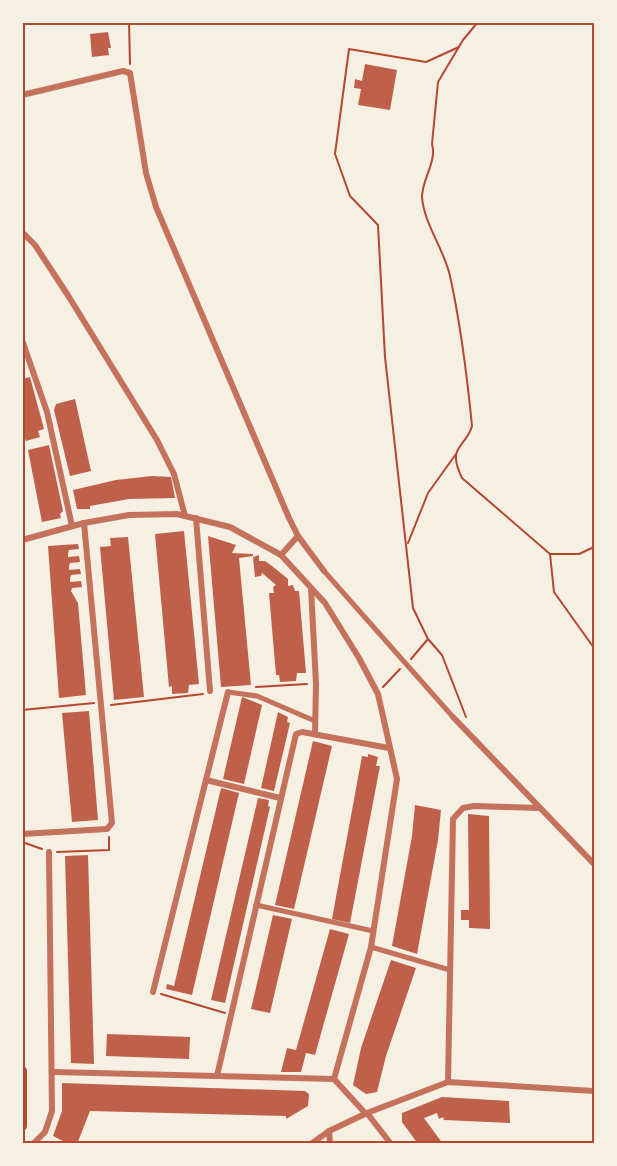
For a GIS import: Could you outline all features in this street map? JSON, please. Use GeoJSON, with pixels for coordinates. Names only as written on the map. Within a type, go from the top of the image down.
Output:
{"type":"FeatureCollection","features":[{"type":"Feature","properties":{"kind":"main road"},"geometry":{"type":"LineString","coordinates":[[22,1071],[22,1126]]}},
{"type":"Feature","properties":{"kind":"street"},"geometry":{"type":"LineString","coordinates":[[22,95],[123,71],[130,73],[146,172],[156,207],[298,536],[324,571],[453,717],[594,864]]}},
{"type":"Feature","properties":{"kind":"street"},"geometry":{"type":"LineString","coordinates":[[22,232],[34,245],[69,297],[157,440],[174,474],[185,516]]}},
{"type":"Feature","properties":{"kind":"street"},"geometry":{"type":"LineString","coordinates":[[22,340],[47,412],[72,526]]}},
{"type":"Feature","properties":{"kind":"street"},"geometry":{"type":"LineString","coordinates":[[22,540],[84,523],[129,515],[196,518],[230,527],[281,555],[331,612],[378,694],[397,779],[371,946],[334,1079]]}},
{"type":"Feature","properties":{"kind":"street"},"geometry":{"type":"LineString","coordinates":[[196,518],[210,691]]}},
{"type":"Feature","properties":{"kind":"street"},"geometry":{"type":"LineString","coordinates":[[22,834],[107,829],[112,823],[103,706],[84,523]]}},
{"type":"Feature","properties":{"kind":"street"},"geometry":{"type":"LineString","coordinates":[[281,555],[298,536]]}},
{"type":"Feature","properties":{"kind":"street"},"geometry":{"type":"LineString","coordinates":[[310,588],[316,684],[315,734]]}},
{"type":"Feature","properties":{"kind":"street"},"geometry":{"type":"LineString","coordinates":[[153,992],[228,692],[257,696],[315,721]]}},
{"type":"Feature","properties":{"kind":"street"},"geometry":{"type":"LineString","coordinates":[[216,1076],[296,734],[315,734],[389,747]]}},
{"type":"Feature","properties":{"kind":"street"},"geometry":{"type":"LineString","coordinates":[[206,780],[280,798]]}},
{"type":"Feature","properties":{"kind":"street"},"geometry":{"type":"LineString","coordinates":[[448,1082],[453,819],[456,812],[474,806],[538,808]]}},
{"type":"Feature","properties":{"kind":"street"},"geometry":{"type":"LineString","coordinates":[[33,1143],[45,1132],[52,1111],[54,1072],[49,852]]}},
{"type":"Feature","properties":{"kind":"street"},"geometry":{"type":"LineString","coordinates":[[255,905],[373,931]]}},
{"type":"Feature","properties":{"kind":"street"},"geometry":{"type":"LineString","coordinates":[[371,946],[450,970]]}},
{"type":"Feature","properties":{"kind":"street"},"geometry":{"type":"LineString","coordinates":[[54,1072],[334,1079],[391,1143]]}},
{"type":"Feature","properties":{"kind":"street"},"geometry":{"type":"LineString","coordinates":[[311,1143],[329,1131],[366,1114],[448,1082],[594,1091]]}},
{"type":"Feature","properties":{"kind":"street"},"geometry":{"type":"LineString","coordinates":[[329,1131],[330,1143]]}},
{"type":"Feature","properties":{"kind":"path"},"geometry":{"type":"LineString","coordinates":[[129,22],[130,73]]}},
{"type":"Feature","properties":{"kind":"path"},"geometry":{"type":"LineString","coordinates":[[407,546],[428,493],[456,454],[461,441],[470,433],[472,426],[466,358],[449,273],[425,214],[422,196],[434,154],[432,144],[438,82],[459,47],[478,22]]}},
{"type":"Feature","properties":{"kind":"path"},"geometry":{"type":"LineString","coordinates":[[459,47],[426,62],[349,49],[335,154],[350,196],[378,225],[385,357],[413,608],[428,639],[442,655],[466,717]]}},
{"type":"Feature","properties":{"kind":"path"},"geometry":{"type":"LineString","coordinates":[[456,454],[457,467],[462,478],[550,554],[579,554],[594,547]]}},
{"type":"Feature","properties":{"kind":"path"},"geometry":{"type":"LineString","coordinates":[[550,554],[554,592],[594,648]]}},
{"type":"Feature","properties":{"kind":"path"},"geometry":{"type":"LineString","coordinates":[[415,655],[428,639]]}},
{"type":"Feature","properties":{"kind":"path"},"geometry":{"type":"LineString","coordinates":[[378,694],[396,672]]}},
{"type":"Feature","properties":{"kind":"path"},"geometry":{"type":"LineString","coordinates":[[252,687],[316,684]]}},
{"type":"Feature","properties":{"kind":"path"},"geometry":{"type":"LineString","coordinates":[[22,710],[91,702],[103,706],[199,695],[210,691]]}},
{"type":"Feature","properties":{"kind":"path"},"geometry":{"type":"LineString","coordinates":[[22,842],[49,852],[109,850]]}},
{"type":"Feature","properties":{"kind":"path"},"geometry":{"type":"LineString","coordinates":[[153,992],[230,1015]]}},
{"type":"Feature","properties":{"kind":"building"},"geometry":{"type":"Polygon","coordinates":[[[108,32],[111,48],[108,48],[109,55],[92,57],[90,34],[108,32]]]}},
{"type":"Feature","properties":{"kind":"building"},"geometry":{"type":"Polygon","coordinates":[[[365,64],[397,70],[390,110],[358,105],[361,89],[354,88],[355,79],[362,81],[365,64]]]}},
{"type":"Feature","properties":{"kind":"building"},"geometry":{"type":"Polygon","coordinates":[[[30,377],[44,429],[38,431],[40,437],[26,441],[22,430],[22,379],[30,377]]]}},
{"type":"Feature","properties":{"kind":"building"},"geometry":{"type":"Polygon","coordinates":[[[75,399],[91,471],[70,476],[54,410],[56,404],[75,399]]]}},
{"type":"Feature","properties":{"kind":"building"},"geometry":{"type":"Polygon","coordinates":[[[49,445],[63,511],[60,514],[61,518],[42,522],[28,450],[49,445]]]}},
{"type":"Feature","properties":{"kind":"building"},"geometry":{"type":"Polygon","coordinates":[[[152,476],[171,477],[175,498],[129,499],[90,506],[90,509],[77,509],[73,490],[116,480],[152,476]]]}},
{"type":"Feature","properties":{"kind":"building"},"geometry":{"type":"Polygon","coordinates":[[[184,531],[199,684],[189,685],[188,693],[172,694],[172,686],[169,687],[155,534],[184,531]]]}},
{"type":"Feature","properties":{"kind":"building"},"geometry":{"type":"Polygon","coordinates":[[[208,536],[236,545],[232,553],[253,554],[253,556],[239,558],[251,685],[221,687],[208,536]]]}},
{"type":"Feature","properties":{"kind":"building"},"geometry":{"type":"Polygon","coordinates":[[[128,537],[144,697],[114,700],[100,547],[111,546],[110,538],[128,537]]]}},
{"type":"Feature","properties":{"kind":"building"},"geometry":{"type":"Polygon","coordinates":[[[78,544],[79,549],[69,550],[68,557],[79,556],[80,562],[70,563],[69,570],[80,569],[81,574],[71,575],[70,582],[81,581],[82,587],[72,588],[71,591],[78,603],[86,695],[59,698],[48,546],[78,544]]]}},
{"type":"Feature","properties":{"kind":"building"},"geometry":{"type":"Polygon","coordinates":[[[259,555],[259,561],[265,561],[272,566],[288,579],[288,586],[293,585],[295,591],[299,591],[306,673],[297,673],[296,681],[280,682],[279,675],[276,675],[269,593],[274,593],[273,587],[276,585],[262,573],[261,576],[255,577],[253,557],[259,555]]]}},
{"type":"Feature","properties":{"kind":"building"},"geometry":{"type":"Polygon","coordinates":[[[242,697],[262,705],[244,784],[223,779],[242,697]]]}},
{"type":"Feature","properties":{"kind":"building"},"geometry":{"type":"Polygon","coordinates":[[[89,711],[98,820],[72,822],[62,713],[89,711]]]}},
{"type":"Feature","properties":{"kind":"building"},"geometry":{"type":"Polygon","coordinates":[[[278,712],[288,717],[287,722],[290,723],[274,791],[261,788],[278,712]]]}},
{"type":"Feature","properties":{"kind":"building"},"geometry":{"type":"Polygon","coordinates":[[[313,741],[332,746],[294,909],[275,905],[313,741]]]}},
{"type":"Feature","properties":{"kind":"building"},"geometry":{"type":"Polygon","coordinates":[[[368,754],[378,757],[376,766],[380,766],[350,923],[332,919],[362,756],[368,757],[368,754]]]}},
{"type":"Feature","properties":{"kind":"building"},"geometry":{"type":"Polygon","coordinates":[[[221,788],[239,793],[192,995],[166,989],[167,984],[174,986],[221,788]]]}},
{"type":"Feature","properties":{"kind":"building"},"geometry":{"type":"Polygon","coordinates":[[[258,798],[269,800],[268,806],[270,807],[225,1003],[211,1000],[258,798]]]}},
{"type":"Feature","properties":{"kind":"building"},"geometry":{"type":"Polygon","coordinates":[[[415,805],[441,810],[438,840],[417,954],[392,946],[412,836],[415,805]]]}},
{"type":"Feature","properties":{"kind":"building"},"geometry":{"type":"Polygon","coordinates":[[[468,814],[489,816],[490,929],[469,928],[469,920],[461,920],[461,910],[469,910],[468,814]]]}},
{"type":"Feature","properties":{"kind":"building"},"geometry":{"type":"Polygon","coordinates":[[[88,855],[94,1064],[71,1063],[65,856],[88,855]]]}},
{"type":"Feature","properties":{"kind":"building"},"geometry":{"type":"Polygon","coordinates":[[[273,915],[292,919],[270,1013],[251,1009],[273,915]]]}},
{"type":"Feature","properties":{"kind":"building"},"geometry":{"type":"Polygon","coordinates":[[[330,929],[349,934],[315,1055],[306,1053],[301,1072],[281,1072],[287,1048],[296,1050],[330,929]]]}},
{"type":"Feature","properties":{"kind":"building"},"geometry":{"type":"Polygon","coordinates":[[[391,960],[416,968],[386,1056],[377,1092],[366,1094],[353,1085],[361,1048],[391,960]]]}},
{"type":"Feature","properties":{"kind":"building"},"geometry":{"type":"Polygon","coordinates":[[[107,1034],[190,1037],[189,1059],[106,1056],[107,1034]]]}},
{"type":"Feature","properties":{"kind":"building"},"geometry":{"type":"Polygon","coordinates":[[[62,1083],[305,1091],[309,1094],[308,1106],[286,1119],[286,1116],[90,1111],[77,1144],[69,1144],[53,1136],[62,1111],[62,1083]]]}},
{"type":"Feature","properties":{"kind":"building"},"geometry":{"type":"Polygon","coordinates":[[[442,1097],[509,1101],[510,1123],[444,1120],[443,1117],[439,1119],[437,1113],[424,1118],[443,1144],[418,1144],[402,1122],[402,1113],[442,1097]]]}}]}
